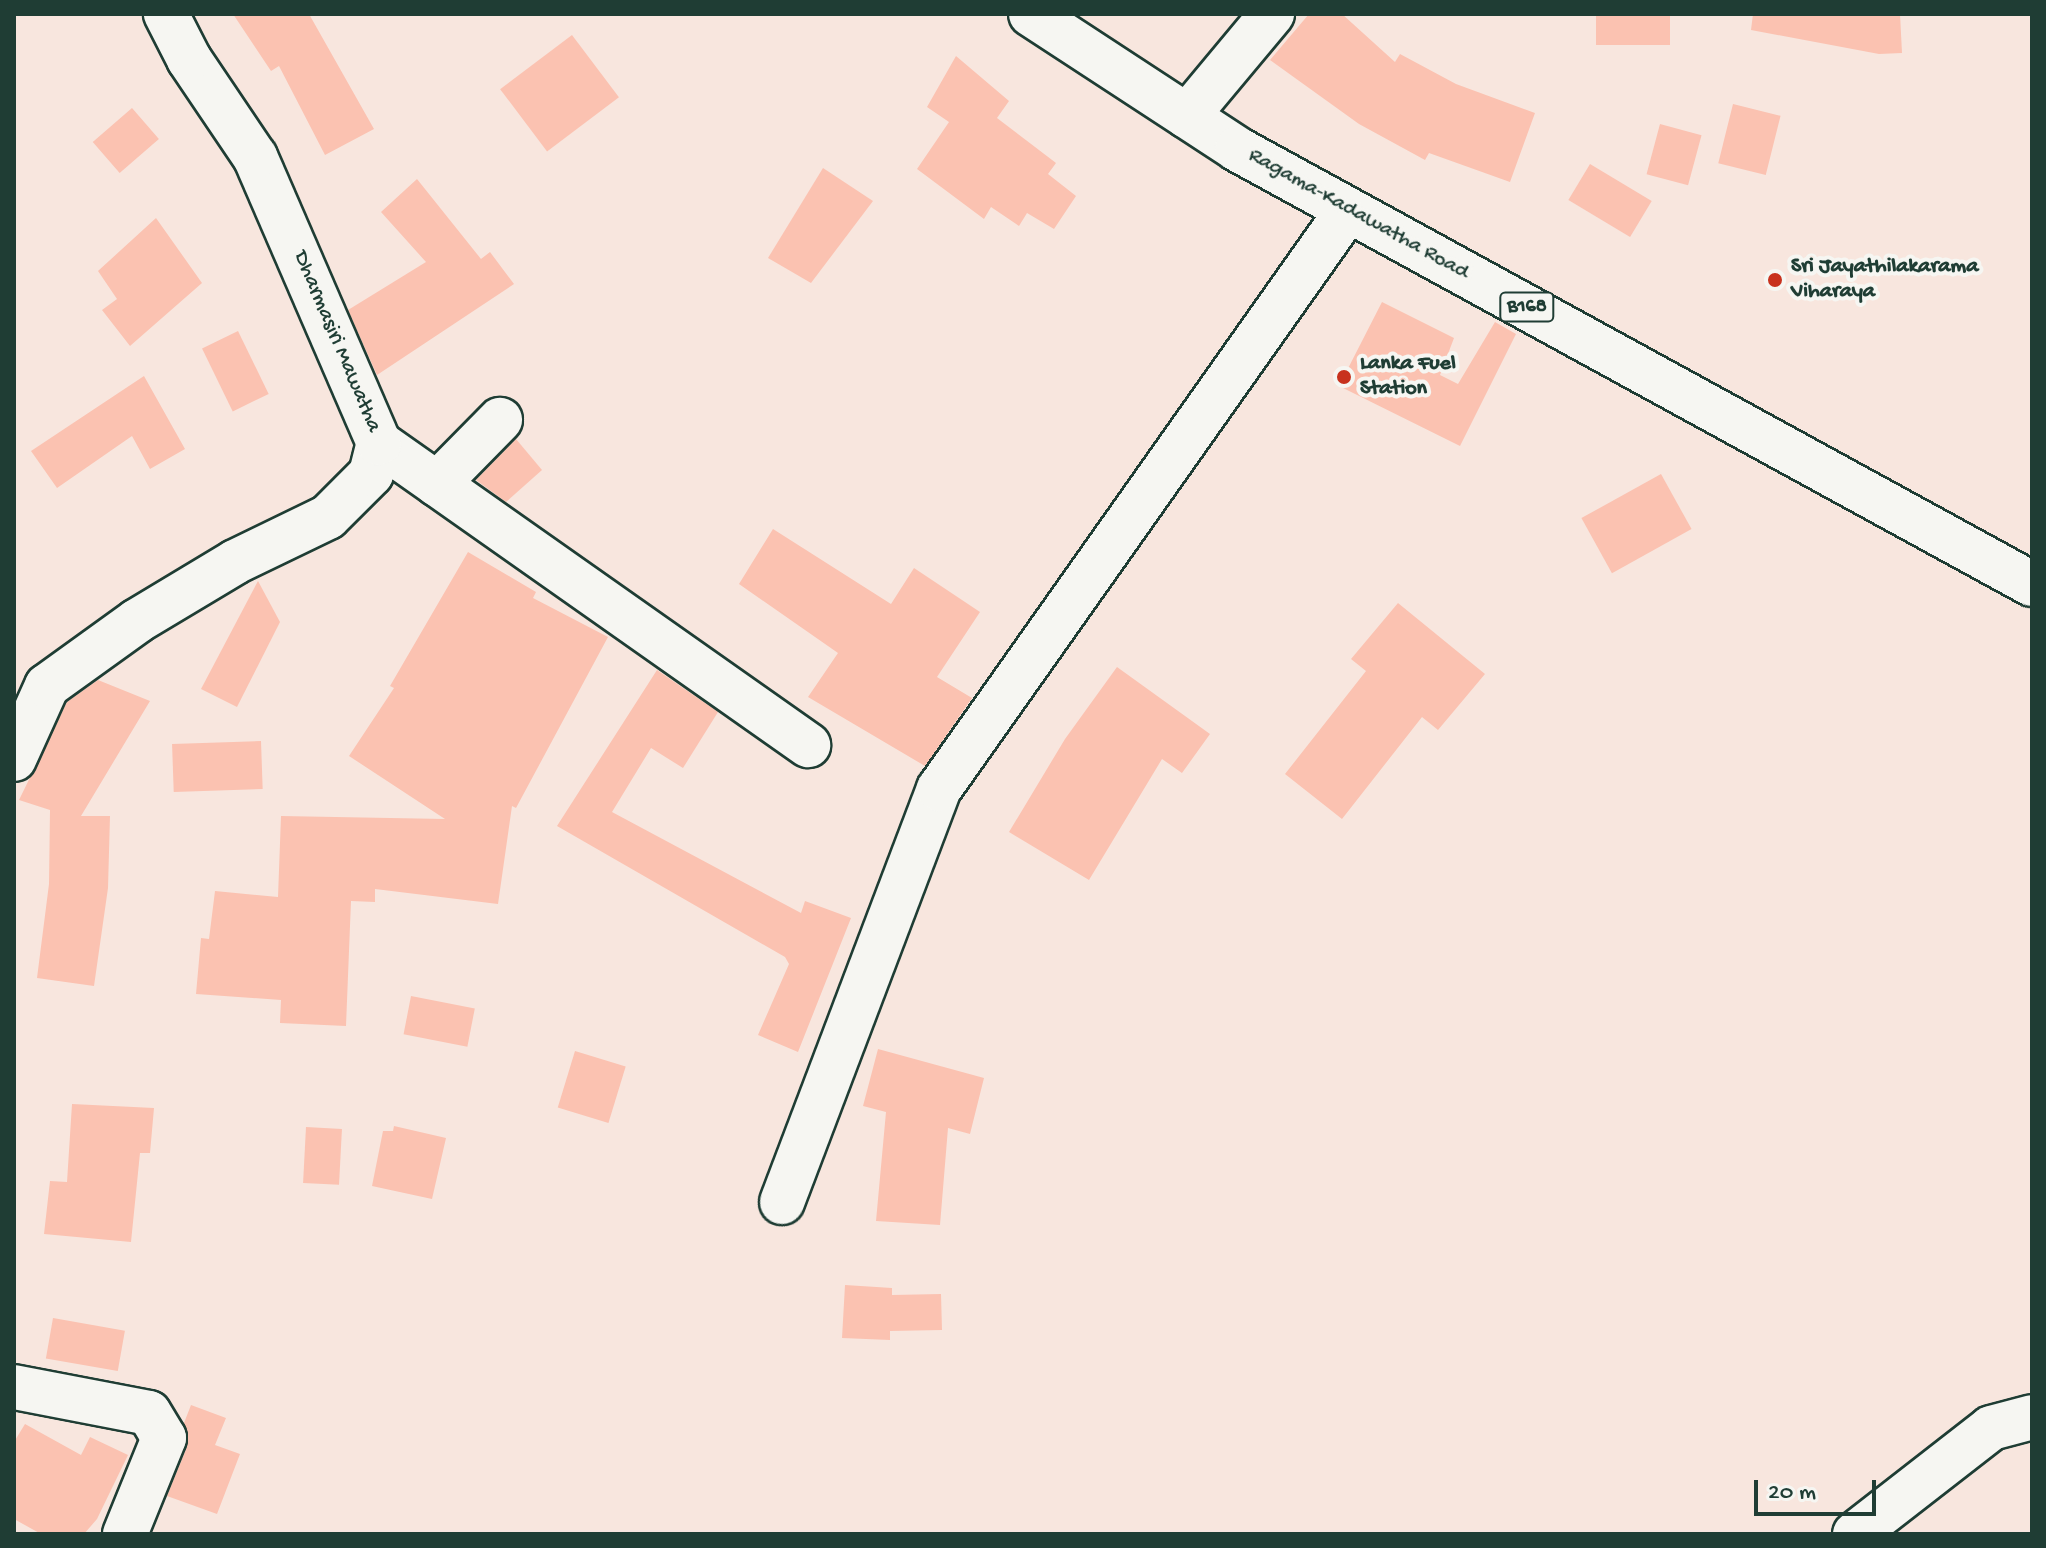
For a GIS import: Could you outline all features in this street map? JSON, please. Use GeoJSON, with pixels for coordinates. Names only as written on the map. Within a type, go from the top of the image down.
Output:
{"type":"FeatureCollection","features":[{"type":"Feature","properties":{"kind":"street","name":"Dharmasiri Mawatha"},"geometry":{"type":"LineString","coordinates":[[14,759],[47,686],[149,614],[235,562],[328,517],[371,474],[379,443],[255,157],[189,59],[166,14]]}},
{"type":"Feature","properties":{"kind":"street","name":"Ragama-Kadawatha Road"},"geometry":{"type":"LineString","coordinates":[[1031,14],[1187,116],[1348,210],[2032,584]]}},
{"type":"Feature","properties":{"kind":"street"},"geometry":{"type":"LineString","coordinates":[[1187,116],[1272,14]]}},
{"type":"Feature","properties":{"kind":"street"},"geometry":{"type":"LineString","coordinates":[[782,1202],[939,789],[1348,210]]}},
{"type":"Feature","properties":{"kind":"street"},"geometry":{"type":"LineString","coordinates":[[437,484],[500,420]]}},
{"type":"Feature","properties":{"kind":"street"},"geometry":{"type":"LineString","coordinates":[[379,443],[808,745]]}},
{"type":"Feature","properties":{"kind":"street"},"geometry":{"type":"LineString","coordinates":[[14,1387],[149,1413],[164,1438],[125,1534]]}},
{"type":"Feature","properties":{"kind":"street"},"geometry":{"type":"LineString","coordinates":[[1855,1534],[1991,1428],[2032,1417]]}},
{"type":"Feature","properties":{"kind":"building"},"geometry":{"type":"Polygon","coordinates":[[[233,14],[309,14],[374,129],[325,155],[279,66],[271,71],[233,14]]]}},
{"type":"Feature","properties":{"kind":"building"},"geometry":{"type":"Polygon","coordinates":[[[1309,14],[1342,14],[1395,62],[1400,54],[1456,84],[1535,113],[1510,182],[1429,153],[1425,160],[1359,124],[1270,60],[1309,14]]]}},
{"type":"Feature","properties":{"kind":"building"},"geometry":{"type":"Polygon","coordinates":[[[1596,14],[1670,14],[1670,45],[1596,45],[1596,14]]]}},
{"type":"Feature","properties":{"kind":"building"},"geometry":{"type":"Polygon","coordinates":[[[1753,14],[1900,14],[1902,53],[1879,54],[1751,30],[1753,14]]]}},
{"type":"Feature","properties":{"kind":"building"},"geometry":{"type":"Polygon","coordinates":[[[572,35],[619,97],[547,151],[500,89],[572,35]]]}},
{"type":"Feature","properties":{"kind":"building"},"geometry":{"type":"Polygon","coordinates":[[[956,56],[1009,101],[997,118],[1056,163],[1048,174],[1076,196],[1054,229],[1027,213],[1019,226],[991,207],[984,219],[917,169],[949,122],[927,107],[956,56]]]}},
{"type":"Feature","properties":{"kind":"building"},"geometry":{"type":"Polygon","coordinates":[[[1733,104],[1781,116],[1766,175],[1718,163],[1733,104]]]}},
{"type":"Feature","properties":{"kind":"building"},"geometry":{"type":"Polygon","coordinates":[[[132,108],[159,139],[120,173],[93,142],[132,108]]]}},
{"type":"Feature","properties":{"kind":"building"},"geometry":{"type":"Polygon","coordinates":[[[1660,124],[1702,135],[1688,185],[1647,174],[1660,124]]]}},
{"type":"Feature","properties":{"kind":"building"},"geometry":{"type":"Polygon","coordinates":[[[1590,164],[1652,201],[1630,237],[1568,200],[1590,164]]]}},
{"type":"Feature","properties":{"kind":"building"},"geometry":{"type":"Polygon","coordinates":[[[823,168],[873,201],[811,283],[768,258],[823,168]]]}},
{"type":"Feature","properties":{"kind":"building"},"geometry":{"type":"Polygon","coordinates":[[[417,179],[481,259],[490,252],[514,284],[377,375],[348,310],[426,262],[381,212],[417,179]]]}},
{"type":"Feature","properties":{"kind":"building"},"geometry":{"type":"Polygon","coordinates":[[[156,218],[202,283],[130,346],[102,310],[117,299],[98,271],[156,218]]]}},
{"type":"Feature","properties":{"kind":"building"},"geometry":{"type":"Polygon","coordinates":[[[1382,302],[1454,338],[1440,375],[1458,384],[1495,322],[1516,334],[1460,446],[1339,386],[1382,302]]]}},
{"type":"Feature","properties":{"kind":"building"},"geometry":{"type":"Polygon","coordinates":[[[238,331],[269,394],[233,411],[202,349],[238,331]]]}},
{"type":"Feature","properties":{"kind":"building"},"geometry":{"type":"Polygon","coordinates":[[[144,376],[185,449],[150,469],[132,436],[57,488],[31,451],[144,376]]]}},
{"type":"Feature","properties":{"kind":"building"},"geometry":{"type":"Polygon","coordinates":[[[516,439],[542,470],[506,502],[476,480],[516,439]]]}},
{"type":"Feature","properties":{"kind":"building"},"geometry":{"type":"Polygon","coordinates":[[[1661,474],[1692,529],[1612,573],[1581,518],[1661,474]]]}},
{"type":"Feature","properties":{"kind":"building"},"geometry":{"type":"Polygon","coordinates":[[[773,529],[891,604],[914,568],[980,612],[937,677],[972,698],[925,766],[808,697],[838,653],[739,584],[773,529]]]}},
{"type":"Feature","properties":{"kind":"building"},"geometry":{"type":"Polygon","coordinates":[[[468,552],[536,592],[533,598],[608,637],[516,808],[512,806],[498,904],[375,889],[375,902],[351,901],[346,1026],[280,1023],[281,1000],[196,994],[201,938],[209,939],[215,891],[278,897],[281,816],[445,819],[349,756],[394,688],[390,686],[468,552]]]}},
{"type":"Feature","properties":{"kind":"building"},"geometry":{"type":"Polygon","coordinates":[[[258,581],[280,622],[237,707],[201,689],[258,581]]]}},
{"type":"Feature","properties":{"kind":"building"},"geometry":{"type":"Polygon","coordinates":[[[1398,603],[1485,674],[1438,730],[1422,717],[1342,819],[1285,774],[1366,671],[1351,659],[1398,603]]]}},
{"type":"Feature","properties":{"kind":"building"},"geometry":{"type":"Polygon","coordinates":[[[1117,667],[1210,734],[1182,773],[1162,759],[1089,880],[1009,832],[1065,739],[1117,667]]]}},
{"type":"Feature","properties":{"kind":"building"},"geometry":{"type":"Polygon","coordinates":[[[657,670],[718,712],[683,768],[651,748],[612,812],[801,913],[805,901],[851,918],[798,1052],[758,1035],[789,964],[785,957],[557,826],[657,670]]]}},
{"type":"Feature","properties":{"kind":"building"},"geometry":{"type":"Polygon","coordinates":[[[98,680],[150,701],[81,816],[110,816],[108,888],[94,986],[37,978],[49,884],[50,810],[19,800],[67,702],[98,680]]]}},
{"type":"Feature","properties":{"kind":"building"},"geometry":{"type":"Polygon","coordinates":[[[261,741],[263,789],[174,792],[172,744],[261,741]]]}},
{"type":"Feature","properties":{"kind":"building"},"geometry":{"type":"Polygon","coordinates":[[[411,996],[475,1008],[467,1047],[404,1034],[411,996]]]}},
{"type":"Feature","properties":{"kind":"building"},"geometry":{"type":"Polygon","coordinates":[[[878,1049],[984,1078],[970,1134],[948,1128],[940,1225],[876,1221],[886,1112],[863,1106],[878,1049]]]}},
{"type":"Feature","properties":{"kind":"building"},"geometry":{"type":"Polygon","coordinates":[[[575,1051],[626,1066],[608,1123],[558,1107],[575,1051]]]}},
{"type":"Feature","properties":{"kind":"building"},"geometry":{"type":"Polygon","coordinates":[[[72,1104],[154,1108],[150,1153],[140,1153],[131,1242],[44,1234],[50,1181],[67,1182],[72,1104]]]}},
{"type":"Feature","properties":{"kind":"building"},"geometry":{"type":"Polygon","coordinates":[[[394,1126],[446,1138],[432,1199],[372,1186],[383,1131],[393,1131],[394,1126]]]}},
{"type":"Feature","properties":{"kind":"building"},"geometry":{"type":"Polygon","coordinates":[[[306,1127],[342,1129],[339,1185],[303,1183],[306,1127]]]}},
{"type":"Feature","properties":{"kind":"building"},"geometry":{"type":"Polygon","coordinates":[[[845,1285],[892,1288],[892,1295],[941,1294],[942,1330],[890,1331],[890,1340],[842,1338],[845,1285]]]}},
{"type":"Feature","properties":{"kind":"building"},"geometry":{"type":"Polygon","coordinates":[[[53,1318],[125,1331],[118,1371],[46,1358],[53,1318]]]}},
{"type":"Feature","properties":{"kind":"building"},"geometry":{"type":"Polygon","coordinates":[[[191,1405],[226,1418],[215,1445],[240,1454],[217,1514],[167,1496],[187,1447],[184,1423],[191,1405]]]}},
{"type":"Feature","properties":{"kind":"building"},"geometry":{"type":"Polygon","coordinates":[[[25,1424],[81,1455],[90,1437],[128,1455],[97,1519],[84,1534],[41,1534],[14,1519],[14,1442],[25,1424]]]}},
{"type":"Feature","properties":{"kind":"place","name":"Sri Jayathilakarama Viharaya"},"geometry":{"type":"Point","coordinates":[1775,280]}},
{"type":"Feature","properties":{"kind":"place","name":"Lanka Fuel Station"},"geometry":{"type":"Point","coordinates":[1344,377]}}]}
